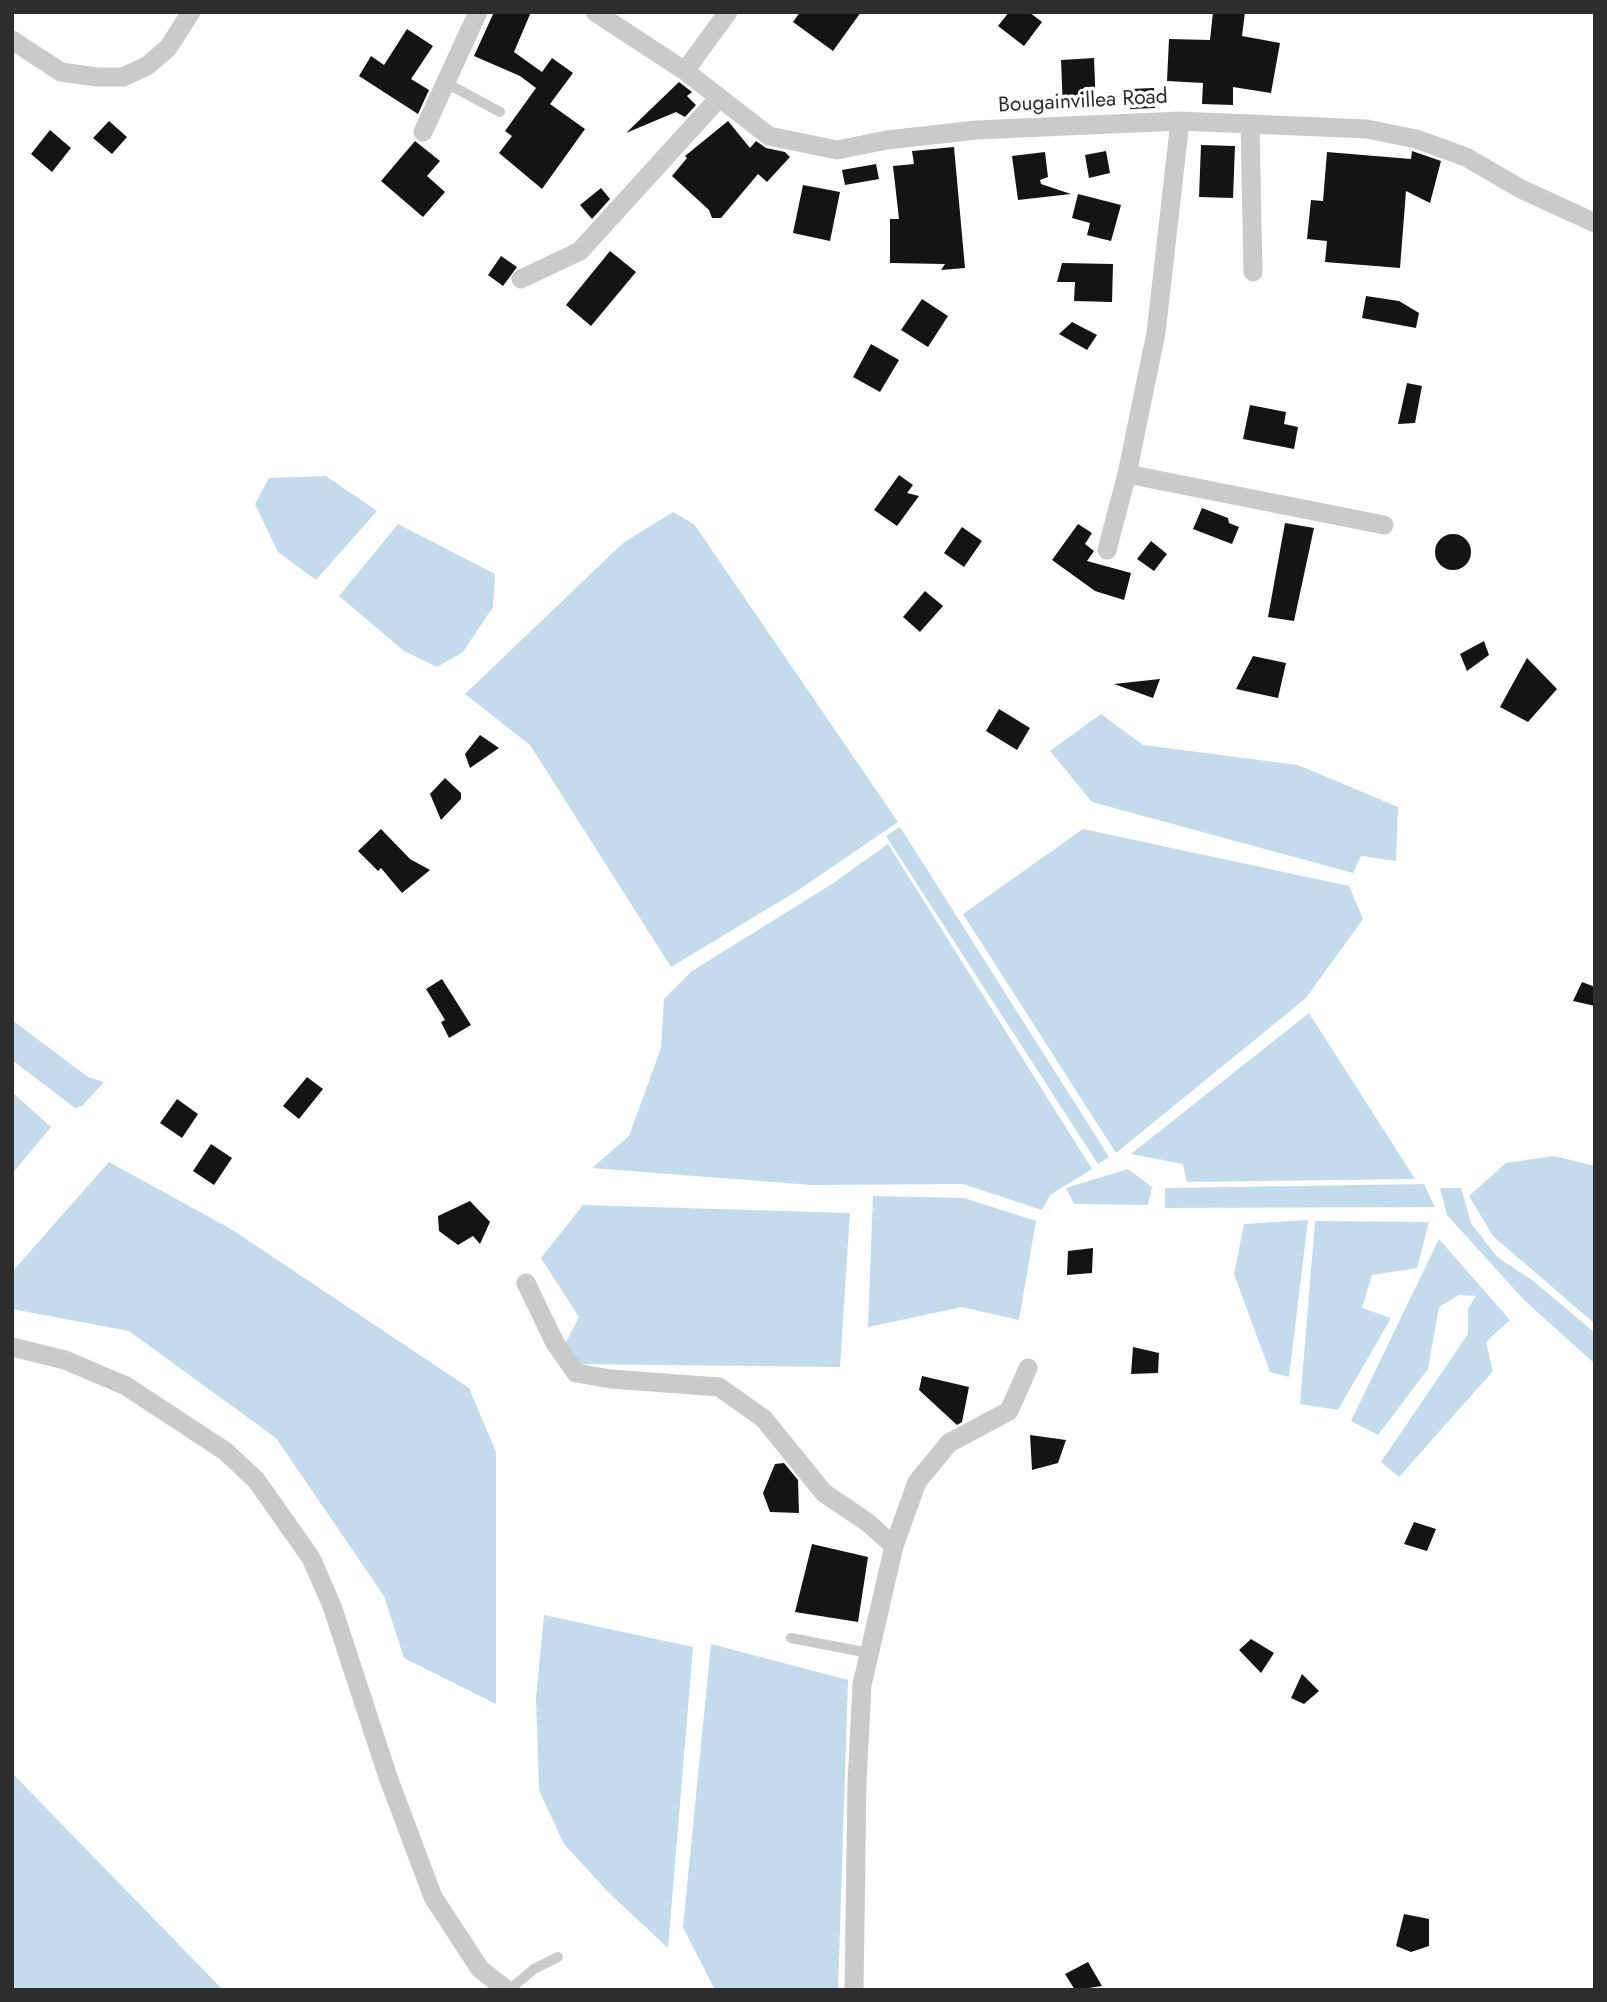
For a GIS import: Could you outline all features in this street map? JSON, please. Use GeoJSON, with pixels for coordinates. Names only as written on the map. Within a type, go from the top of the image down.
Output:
{"type":"FeatureCollection","features":[{"type":"Feature","properties":{"kind":"street"},"geometry":{"type":"LineString","coordinates":[[12,40],[61,72],[123,77],[147,66],[168,48],[191,12]]}},
{"type":"Feature","properties":{"kind":"street"},"geometry":{"type":"LineString","coordinates":[[423,132],[448,84],[478,12]]}},
{"type":"Feature","properties":{"kind":"street","name":"Bougainvillea Road"},"geometry":{"type":"LineString","coordinates":[[595,12],[685,71],[769,136],[837,150],[887,140],[976,130],[1180,121],[1367,129],[1416,139],[1466,157],[1521,189],[1595,223]]}},
{"type":"Feature","properties":{"kind":"street"},"geometry":{"type":"LineString","coordinates":[[685,71],[728,12]]}},
{"type":"Feature","properties":{"kind":"street"},"geometry":{"type":"LineString","coordinates":[[521,279],[580,251],[719,98]]}},
{"type":"Feature","properties":{"kind":"street"},"geometry":{"type":"LineString","coordinates":[[1107,550],[1127,474],[1156,333],[1180,121]]}},
{"type":"Feature","properties":{"kind":"street"},"geometry":{"type":"LineString","coordinates":[[1250,126],[1253,272]]}},
{"type":"Feature","properties":{"kind":"street"},"geometry":{"type":"LineString","coordinates":[[1127,474],[1384,525]]}},
{"type":"Feature","properties":{"kind":"street"},"geometry":{"type":"LineString","coordinates":[[526,1283],[555,1343],[576,1373],[611,1380],[719,1387],[764,1419],[824,1493],[867,1522],[894,1546]]}},
{"type":"Feature","properties":{"kind":"street"},"geometry":{"type":"LineString","coordinates":[[12,1347],[65,1360],[126,1386],[225,1451],[263,1490],[311,1558],[332,1606],[388,1777],[433,1897],[480,1969],[508,1990]]}},
{"type":"Feature","properties":{"kind":"street"},"geometry":{"type":"LineString","coordinates":[[854,1990],[859,1728],[869,1653],[894,1546],[917,1482],[949,1443],[1009,1411],[1028,1368]]}},
{"type":"Feature","properties":{"kind":"lane"},"geometry":{"type":"LineString","coordinates":[[448,84],[500,112]]}},
{"type":"Feature","properties":{"kind":"lane"},"geometry":{"type":"LineString","coordinates":[[791,1637],[869,1653]]}},
{"type":"Feature","properties":{"kind":"lane"},"geometry":{"type":"LineString","coordinates":[[508,1990],[534,1969],[558,1957]]}},
{"type":"Feature","properties":{"kind":"water"},"geometry":{"type":"Polygon","coordinates":[[[326,476],[377,511],[316,580],[278,552],[255,504],[269,478],[326,476]]]}},
{"type":"Feature","properties":{"kind":"water"},"geometry":{"type":"Polygon","coordinates":[[[673,512],[694,524],[898,822],[797,891],[671,967],[530,745],[465,694],[623,543],[673,512]]]}},
{"type":"Feature","properties":{"kind":"water"},"geometry":{"type":"Polygon","coordinates":[[[398,524],[495,574],[493,607],[463,652],[437,667],[404,651],[339,596],[398,524]]]}},
{"type":"Feature","properties":{"kind":"water"},"geometry":{"type":"Polygon","coordinates":[[[1101,714],[1143,745],[1298,765],[1398,807],[1396,861],[1361,856],[1353,873],[1092,802],[1050,751],[1101,714]]]}},
{"type":"Feature","properties":{"kind":"water"},"geometry":{"type":"Polygon","coordinates":[[[900,827],[1109,1157],[1098,1164],[886,836],[900,827]]]}},
{"type":"Feature","properties":{"kind":"water"},"geometry":{"type":"Polygon","coordinates":[[[1083,829],[1349,886],[1363,919],[1306,998],[1116,1153],[963,914],[1083,829]]]}},
{"type":"Feature","properties":{"kind":"water"},"geometry":{"type":"Polygon","coordinates":[[[888,844],[1092,1169],[1050,1195],[1042,1210],[963,1184],[811,1185],[592,1168],[629,1136],[661,1048],[664,999],[692,971],[832,884],[888,844]]]}},
{"type":"Feature","properties":{"kind":"water"},"geometry":{"type":"Polygon","coordinates":[[[1309,1013],[1415,1179],[1187,1182],[1183,1164],[1131,1154],[1309,1013]]]}},
{"type":"Feature","properties":{"kind":"water"},"geometry":{"type":"Polygon","coordinates":[[[12,1020],[88,1077],[104,1082],[82,1106],[75,1108],[12,1060],[12,1020]]]}},
{"type":"Feature","properties":{"kind":"water"},"geometry":{"type":"Polygon","coordinates":[[[12,1092],[51,1127],[12,1174],[12,1092]]]}},
{"type":"Feature","properties":{"kind":"water"},"geometry":{"type":"Polygon","coordinates":[[[1554,1156],[1595,1166],[1595,1324],[1493,1236],[1469,1196],[1506,1163],[1554,1156]]]}},
{"type":"Feature","properties":{"kind":"water"},"geometry":{"type":"Polygon","coordinates":[[[109,1162],[231,1229],[469,1388],[496,1452],[496,1704],[404,1658],[384,1596],[276,1438],[129,1331],[12,1309],[12,1272],[109,1162]]]}},
{"type":"Feature","properties":{"kind":"water"},"geometry":{"type":"Polygon","coordinates":[[[1128,1169],[1152,1187],[1148,1205],[1074,1204],[1066,1188],[1128,1169]]]}},
{"type":"Feature","properties":{"kind":"water"},"geometry":{"type":"Polygon","coordinates":[[[1424,1184],[1435,1207],[1165,1208],[1165,1188],[1424,1184]]]}},
{"type":"Feature","properties":{"kind":"water"},"geometry":{"type":"Polygon","coordinates":[[[1440,1188],[1461,1188],[1471,1223],[1497,1257],[1532,1280],[1595,1333],[1595,1364],[1524,1300],[1447,1215],[1440,1188]]]}},
{"type":"Feature","properties":{"kind":"water"},"geometry":{"type":"Polygon","coordinates":[[[873,1196],[964,1198],[1036,1221],[1019,1320],[962,1307],[868,1327],[873,1196]]]}},
{"type":"Feature","properties":{"kind":"water"},"geometry":{"type":"Polygon","coordinates":[[[583,1205],[850,1213],[840,1367],[574,1364],[564,1346],[579,1317],[541,1258],[583,1205]]]}},
{"type":"Feature","properties":{"kind":"water"},"geometry":{"type":"Polygon","coordinates":[[[1308,1220],[1289,1377],[1270,1372],[1234,1274],[1244,1224],[1308,1220]]]}},
{"type":"Feature","properties":{"kind":"water"},"geometry":{"type":"Polygon","coordinates":[[[1315,1221],[1429,1222],[1417,1268],[1372,1275],[1362,1308],[1391,1318],[1338,1410],[1300,1404],[1315,1221]]]}},
{"type":"Feature","properties":{"kind":"water"},"geometry":{"type":"Polygon","coordinates":[[[1439,1239],[1510,1320],[1486,1342],[1493,1371],[1399,1477],[1381,1462],[1468,1334],[1468,1309],[1476,1296],[1459,1295],[1439,1307],[1428,1369],[1378,1435],[1351,1421],[1439,1239]]]}},
{"type":"Feature","properties":{"kind":"water"},"geometry":{"type":"Polygon","coordinates":[[[544,1615],[693,1647],[668,1948],[608,1892],[564,1844],[539,1790],[536,1698],[544,1615]]]}},
{"type":"Feature","properties":{"kind":"water"},"geometry":{"type":"Polygon","coordinates":[[[711,1644],[848,1680],[838,1990],[715,1990],[683,1927],[711,1644]]]}},
{"type":"Feature","properties":{"kind":"water"},"geometry":{"type":"Polygon","coordinates":[[[12,1773],[223,1990],[12,1990],[12,1773]]]}},
{"type":"Feature","properties":{"kind":"building"},"geometry":{"type":"Polygon","coordinates":[[[494,12],[531,12],[514,52],[542,72],[552,58],[573,73],[550,104],[585,129],[542,189],[499,153],[512,136],[505,131],[536,88],[520,76],[474,56],[494,12]]]}},
{"type":"Feature","properties":{"kind":"building"},"geometry":{"type":"Polygon","coordinates":[[[800,12],[861,12],[833,51],[793,22],[800,12]]]}},
{"type":"Feature","properties":{"kind":"building"},"geometry":{"type":"Polygon","coordinates":[[[1009,12],[1029,12],[1042,22],[1024,46],[998,26],[1009,12]]]}},
{"type":"Feature","properties":{"kind":"building"},"geometry":{"type":"Polygon","coordinates":[[[1213,12],[1245,12],[1242,36],[1280,43],[1271,93],[1233,87],[1233,105],[1202,104],[1203,83],[1167,81],[1169,39],[1210,40],[1213,12]]]}},
{"type":"Feature","properties":{"kind":"building"},"geometry":{"type":"Polygon","coordinates":[[[407,29],[433,46],[411,79],[429,90],[418,114],[359,76],[371,56],[384,65],[407,29]]]}},
{"type":"Feature","properties":{"kind":"building"},"geometry":{"type":"Polygon","coordinates":[[[1094,58],[1096,108],[1063,109],[1061,60],[1094,58]]]}},
{"type":"Feature","properties":{"kind":"building"},"geometry":{"type":"Polygon","coordinates":[[[679,82],[692,92],[687,96],[696,105],[685,117],[676,112],[626,133],[679,82]]]}},
{"type":"Feature","properties":{"kind":"building"},"geometry":{"type":"Polygon","coordinates":[[[1154,88],[1155,108],[1130,109],[1129,89],[1154,88]]]}},
{"type":"Feature","properties":{"kind":"building"},"geometry":{"type":"Polygon","coordinates":[[[109,121],[127,137],[112,154],[93,138],[109,121]]]}},
{"type":"Feature","properties":{"kind":"building"},"geometry":{"type":"Polygon","coordinates":[[[728,121],[750,148],[756,141],[766,148],[785,152],[790,157],[767,182],[758,174],[721,218],[712,218],[709,210],[672,176],[687,158],[685,156],[728,121]]]}},
{"type":"Feature","properties":{"kind":"building"},"geometry":{"type":"Polygon","coordinates":[[[50,130],[71,148],[52,172],[31,154],[50,130]]]}},
{"type":"Feature","properties":{"kind":"building"},"geometry":{"type":"Polygon","coordinates":[[[415,141],[440,161],[427,176],[445,192],[423,217],[381,181],[415,141]]]}},
{"type":"Feature","properties":{"kind":"building"},"geometry":{"type":"Polygon","coordinates":[[[1201,145],[1235,146],[1233,198],[1199,197],[1201,145]]]}},
{"type":"Feature","properties":{"kind":"building"},"geometry":{"type":"Polygon","coordinates":[[[954,147],[965,268],[941,270],[945,264],[890,263],[890,219],[899,219],[893,166],[914,164],[912,151],[954,147]]]}},
{"type":"Feature","properties":{"kind":"building"},"geometry":{"type":"Polygon","coordinates":[[[1106,151],[1110,173],[1089,178],[1085,155],[1106,151]]]}},
{"type":"Feature","properties":{"kind":"building"},"geometry":{"type":"Polygon","coordinates":[[[1412,151],[1441,161],[1430,203],[1406,191],[1400,268],[1325,262],[1327,241],[1307,239],[1311,200],[1323,201],[1327,152],[1411,159],[1412,151]]]}},
{"type":"Feature","properties":{"kind":"building"},"geometry":{"type":"Polygon","coordinates":[[[1045,152],[1048,177],[1040,180],[1041,184],[1071,194],[1018,200],[1012,156],[1045,152]]]}},
{"type":"Feature","properties":{"kind":"building"},"geometry":{"type":"Polygon","coordinates":[[[876,164],[879,179],[845,185],[842,170],[876,164]]]}},
{"type":"Feature","properties":{"kind":"building"},"geometry":{"type":"Polygon","coordinates":[[[803,185],[840,192],[830,241],[793,233],[803,185]]]}},
{"type":"Feature","properties":{"kind":"building"},"geometry":{"type":"Polygon","coordinates":[[[601,188],[610,199],[592,219],[580,205],[601,188]]]}},
{"type":"Feature","properties":{"kind":"building"},"geometry":{"type":"Polygon","coordinates":[[[1078,194],[1121,205],[1111,241],[1087,235],[1090,223],[1072,218],[1078,194]]]}},
{"type":"Feature","properties":{"kind":"building"},"geometry":{"type":"Polygon","coordinates":[[[610,251],[636,272],[591,326],[566,305],[610,251]]]}},
{"type":"Feature","properties":{"kind":"building"},"geometry":{"type":"Polygon","coordinates":[[[501,256],[517,267],[503,286],[488,275],[501,256]]]}},
{"type":"Feature","properties":{"kind":"building"},"geometry":{"type":"Polygon","coordinates":[[[1062,263],[1113,264],[1112,302],[1074,301],[1075,282],[1057,282],[1062,263]]]}},
{"type":"Feature","properties":{"kind":"building"},"geometry":{"type":"Polygon","coordinates":[[[1366,296],[1399,301],[1419,313],[1416,328],[1362,318],[1366,296]]]}},
{"type":"Feature","properties":{"kind":"building"},"geometry":{"type":"Polygon","coordinates":[[[922,299],[948,316],[928,347],[901,330],[922,299]]]}},
{"type":"Feature","properties":{"kind":"building"},"geometry":{"type":"Polygon","coordinates":[[[1072,322],[1097,335],[1087,350],[1059,334],[1072,322]]]}},
{"type":"Feature","properties":{"kind":"building"},"geometry":{"type":"Polygon","coordinates":[[[871,344],[899,360],[880,392],[853,377],[871,344]]]}},
{"type":"Feature","properties":{"kind":"building"},"geometry":{"type":"Polygon","coordinates":[[[1407,383],[1422,386],[1415,423],[1398,424],[1407,383]]]}},
{"type":"Feature","properties":{"kind":"building"},"geometry":{"type":"Polygon","coordinates":[[[1250,405],[1286,412],[1284,424],[1298,427],[1294,449],[1243,439],[1250,405]]]}},
{"type":"Feature","properties":{"kind":"building"},"geometry":{"type":"Polygon","coordinates":[[[899,475],[913,485],[907,493],[919,496],[897,526],[874,510],[899,475]]]}},
{"type":"Feature","properties":{"kind":"building"},"geometry":{"type":"Polygon","coordinates":[[[1202,508],[1228,518],[1229,523],[1239,527],[1232,544],[1193,529],[1202,508]]]}},
{"type":"Feature","properties":{"kind":"building"},"geometry":{"type":"Polygon","coordinates":[[[1285,523],[1314,528],[1294,621],[1268,617],[1285,523]]]}},
{"type":"Feature","properties":{"kind":"building"},"geometry":{"type":"Polygon","coordinates":[[[1078,524],[1092,533],[1085,544],[1094,551],[1087,561],[1131,573],[1124,600],[1095,591],[1052,560],[1078,524]]]}},
{"type":"Feature","properties":{"kind":"building"},"geometry":{"type":"Polygon","coordinates":[[[962,527],[982,541],[964,567],[944,553],[962,527]]]}},
{"type":"Feature","properties":{"kind":"building"},"geometry":{"type":"Polygon","coordinates":[[[1453,534],[1466,539],[1471,552],[1466,565],[1453,570],[1440,565],[1435,552],[1440,539],[1453,534]]]}},
{"type":"Feature","properties":{"kind":"building"},"geometry":{"type":"Polygon","coordinates":[[[1151,541],[1167,554],[1154,571],[1137,559],[1151,541]]]}},
{"type":"Feature","properties":{"kind":"building"},"geometry":{"type":"Polygon","coordinates":[[[925,591],[943,606],[920,632],[903,617],[925,591]]]}},
{"type":"Feature","properties":{"kind":"building"},"geometry":{"type":"Polygon","coordinates":[[[1484,641],[1489,655],[1467,671],[1460,654],[1484,641]]]}},
{"type":"Feature","properties":{"kind":"building"},"geometry":{"type":"Polygon","coordinates":[[[1253,656],[1286,663],[1278,698],[1236,689],[1253,656]]]}},
{"type":"Feature","properties":{"kind":"building"},"geometry":{"type":"Polygon","coordinates":[[[1527,658],[1557,689],[1528,722],[1500,707],[1527,658]]]}},
{"type":"Feature","properties":{"kind":"building"},"geometry":{"type":"Polygon","coordinates":[[[1160,679],[1153,698],[1114,684],[1160,679]]]}},
{"type":"Feature","properties":{"kind":"building"},"geometry":{"type":"Polygon","coordinates":[[[999,709],[1030,728],[1017,750],[986,731],[999,709]]]}},
{"type":"Feature","properties":{"kind":"building"},"geometry":{"type":"Polygon","coordinates":[[[480,735],[499,748],[470,768],[465,754],[480,735]]]}},
{"type":"Feature","properties":{"kind":"building"},"geometry":{"type":"Polygon","coordinates":[[[445,778],[461,793],[461,799],[441,820],[430,794],[445,778]]]}},
{"type":"Feature","properties":{"kind":"building"},"geometry":{"type":"Polygon","coordinates":[[[381,829],[410,859],[430,870],[402,893],[381,868],[378,871],[358,851],[381,829]]]}},
{"type":"Feature","properties":{"kind":"building"},"geometry":{"type":"Polygon","coordinates":[[[442,979],[471,1025],[449,1038],[441,1022],[445,1020],[426,989],[442,979]]]}},
{"type":"Feature","properties":{"kind":"building"},"geometry":{"type":"Polygon","coordinates":[[[1582,982],[1595,987],[1595,1006],[1573,1001],[1582,982]]]}},
{"type":"Feature","properties":{"kind":"building"},"geometry":{"type":"Polygon","coordinates":[[[307,1077],[323,1089],[299,1119],[283,1106],[307,1077]]]}},
{"type":"Feature","properties":{"kind":"building"},"geometry":{"type":"Polygon","coordinates":[[[177,1099],[198,1114],[182,1138],[160,1123],[177,1099]]]}},
{"type":"Feature","properties":{"kind":"building"},"geometry":{"type":"Polygon","coordinates":[[[211,1144],[232,1158],[214,1185],[193,1171],[211,1144]]]}},
{"type":"Feature","properties":{"kind":"building"},"geometry":{"type":"Polygon","coordinates":[[[470,1201],[490,1222],[480,1244],[473,1236],[458,1245],[439,1231],[438,1216],[470,1201]]]}},
{"type":"Feature","properties":{"kind":"building"},"geometry":{"type":"Polygon","coordinates":[[[1093,1248],[1092,1273],[1067,1275],[1068,1251],[1093,1248]]]}},
{"type":"Feature","properties":{"kind":"building"},"geometry":{"type":"Polygon","coordinates":[[[1133,1347],[1159,1353],[1158,1373],[1131,1374],[1133,1347]]]}},
{"type":"Feature","properties":{"kind":"building"},"geometry":{"type":"Polygon","coordinates":[[[922,1376],[969,1387],[962,1422],[957,1425],[919,1390],[922,1376]]]}},
{"type":"Feature","properties":{"kind":"building"},"geometry":{"type":"Polygon","coordinates":[[[1030,1435],[1066,1440],[1058,1463],[1032,1470],[1030,1435]]]}},
{"type":"Feature","properties":{"kind":"building"},"geometry":{"type":"Polygon","coordinates":[[[784,1463],[798,1480],[799,1513],[770,1512],[763,1493],[775,1464],[784,1463]]]}},
{"type":"Feature","properties":{"kind":"building"},"geometry":{"type":"Polygon","coordinates":[[[1414,1522],[1436,1529],[1427,1551],[1404,1544],[1414,1522]]]}},
{"type":"Feature","properties":{"kind":"building"},"geometry":{"type":"Polygon","coordinates":[[[812,1544],[868,1557],[858,1622],[795,1612],[812,1544]]]}},
{"type":"Feature","properties":{"kind":"building"},"geometry":{"type":"Polygon","coordinates":[[[1251,1639],[1274,1653],[1261,1673],[1239,1650],[1251,1639]]]}},
{"type":"Feature","properties":{"kind":"building"},"geometry":{"type":"Polygon","coordinates":[[[1302,1674],[1319,1691],[1304,1704],[1291,1698],[1302,1674]]]}},
{"type":"Feature","properties":{"kind":"building"},"geometry":{"type":"Polygon","coordinates":[[[1404,1914],[1429,1919],[1429,1946],[1411,1952],[1396,1946],[1404,1914]]]}},
{"type":"Feature","properties":{"kind":"building"},"geometry":{"type":"Polygon","coordinates":[[[1088,1962],[1102,1986],[1075,1990],[1065,1974],[1088,1962]]]}}]}
